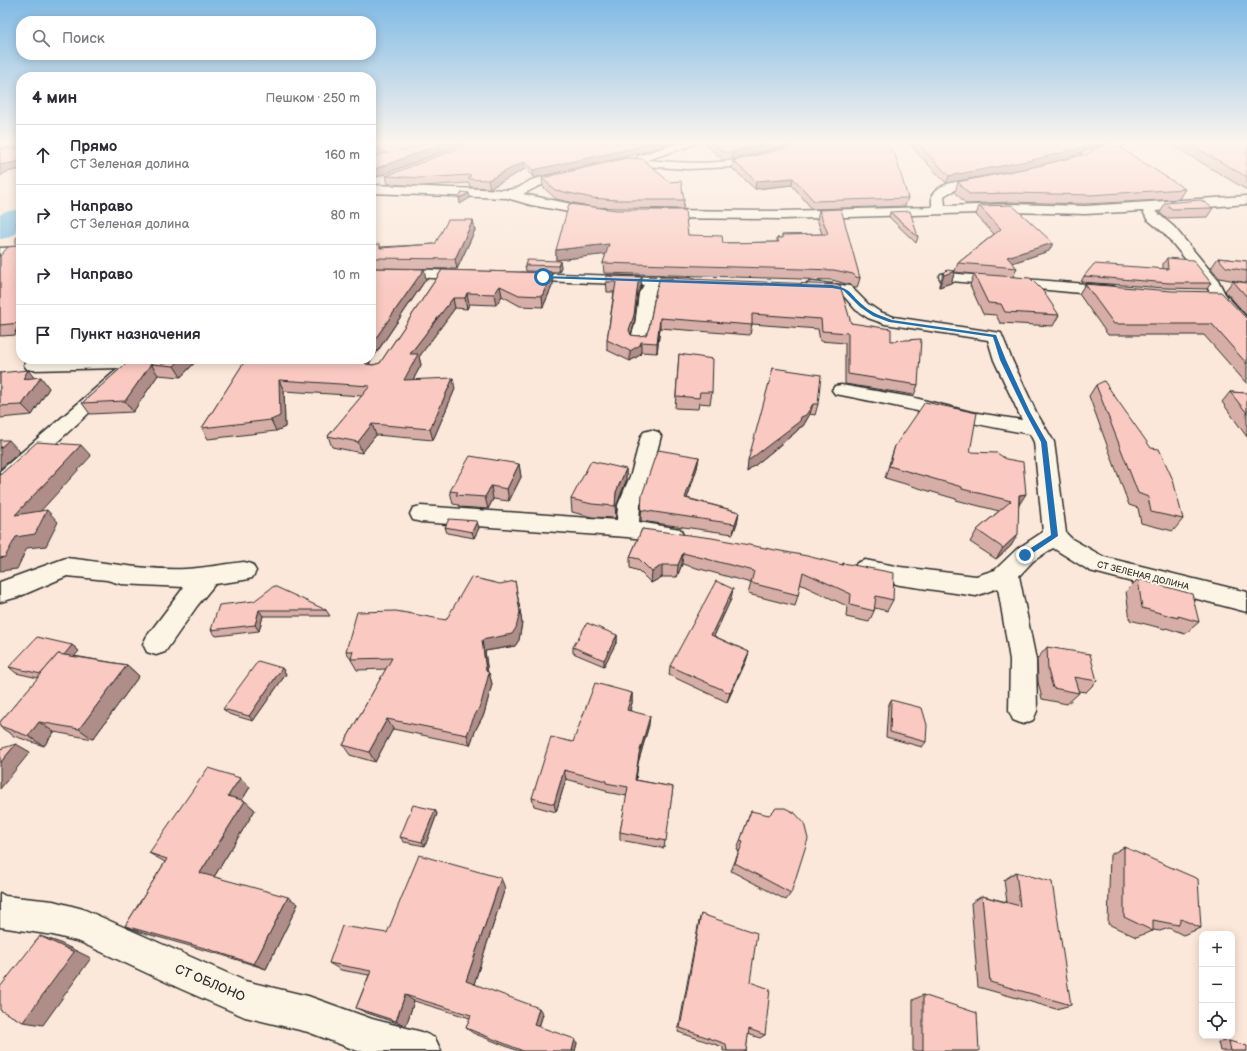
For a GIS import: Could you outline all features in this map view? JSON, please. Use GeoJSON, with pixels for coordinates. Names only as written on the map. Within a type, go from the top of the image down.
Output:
{"type":"FeatureCollection","features":[{"type":"Feature","properties":{"kind":"street"},"geometry":{"type":"LineString","coordinates":[[454,192],[508,194],[517,192]]}},
{"type":"Feature","properties":{"kind":"street"},"geometry":{"type":"LineString","coordinates":[[938,210],[938,195],[941,192]]}},
{"type":"Feature","properties":{"kind":"street"},"geometry":{"type":"LineString","coordinates":[[508,194],[531,201],[611,214]]}},
{"type":"Feature","properties":{"kind":"street"},"geometry":{"type":"LineString","coordinates":[[646,214],[783,215],[1010,208],[1086,210],[1247,200]]}},
{"type":"Feature","properties":{"kind":"street"},"geometry":{"type":"LineString","coordinates":[[1150,207],[1149,211],[1152,216],[1169,230],[1220,288],[1247,327]]}},
{"type":"Feature","properties":{"kind":"street"},"geometry":{"type":"LineString","coordinates":[[0,252],[16,251]]}},
{"type":"Feature","properties":{"kind":"street"},"geometry":{"type":"LineString","coordinates":[[376,273],[392,272],[485,276]]}},
{"type":"Feature","properties":{"kind":"street"},"geometry":{"type":"LineString","coordinates":[[429,290],[439,274]]}},
{"type":"Feature","properties":{"kind":"street"},"geometry":{"type":"LineString","coordinates":[[507,277],[706,283]]}},
{"type":"Feature","properties":{"kind":"street"},"geometry":{"type":"LineString","coordinates":[[946,277],[1129,292]]}},
{"type":"Feature","properties":{"kind":"street"},"geometry":{"type":"LineString","coordinates":[[638,340],[643,325],[647,293],[654,281]]}},
{"type":"Feature","properties":{"kind":"street"},"geometry":{"type":"LineString","coordinates":[[792,286],[832,287],[845,289],[862,306],[874,315],[891,321],[995,336],[1003,360],[1044,442],[1055,536],[1025,555],[1003,576],[976,586],[900,576],[847,566]]}},
{"type":"Feature","properties":{"kind":"street"},"geometry":{"type":"LineString","coordinates":[[1203,296],[1220,288]]}},
{"type":"Feature","properties":{"kind":"street"},"geometry":{"type":"LineString","coordinates":[[33,365],[54,364]]}},
{"type":"Feature","properties":{"kind":"street"},"geometry":{"type":"LineString","coordinates":[[0,483],[133,364]]}},
{"type":"Feature","properties":{"kind":"street"},"geometry":{"type":"LineString","coordinates":[[841,390],[911,403],[971,418],[1037,429]]}},
{"type":"Feature","properties":{"kind":"street"},"geometry":{"type":"LineString","coordinates":[[627,529],[629,504],[641,474],[651,436]]}},
{"type":"Feature","properties":{"kind":"street"},"geometry":{"type":"LineString","coordinates":[[421,514],[627,529],[695,538]]}},
{"type":"Feature","properties":{"kind":"street","name":"СТ ЗЕЛЕНАЯ ДОЛИНА"},"geometry":{"type":"LineString","coordinates":[[1055,536],[1064,545],[1098,566],[1247,602]]}},
{"type":"Feature","properties":{"kind":"street"},"geometry":{"type":"LineString","coordinates":[[0,592],[10,590],[66,567],[107,571],[121,575],[185,578],[244,571]]}},
{"type":"Feature","properties":{"kind":"street"},"geometry":{"type":"LineString","coordinates":[[1007,573],[1023,660],[1023,711]]}},
{"type":"Feature","properties":{"kind":"street"},"geometry":{"type":"LineString","coordinates":[[156,644],[188,599],[208,576]]}},
{"type":"Feature","properties":{"kind":"street","name":"СТ ОБЛОНО"},"geometry":{"type":"LineString","coordinates":[[0,910],[3,912],[53,918],[83,926],[193,977],[245,999],[308,1014],[372,1038],[422,1051]]}},
{"type":"Feature","properties":{"kind":"building"},"geometry":{"type":"Polygon","coordinates":[[[462,192],[469,193],[459,198],[462,192]]]}},
{"type":"Feature","properties":{"kind":"building"},"geometry":{"type":"Polygon","coordinates":[[[564,192],[683,192],[684,200],[617,200],[592,198],[564,192]]]}},
{"type":"Feature","properties":{"kind":"building"},"geometry":{"type":"Polygon","coordinates":[[[806,192],[906,192],[908,198],[814,201],[806,192]]]}},
{"type":"Feature","properties":{"kind":"building"},"geometry":{"type":"Polygon","coordinates":[[[967,192],[1137,192],[1090,195],[1014,193],[969,194],[967,192]]]}},
{"type":"Feature","properties":{"kind":"building"},"geometry":{"type":"Polygon","coordinates":[[[1201,200],[1213,208],[1172,209],[1165,203],[1201,200]]]}},
{"type":"Feature","properties":{"kind":"building"},"geometry":{"type":"Polygon","coordinates":[[[569,204],[617,210],[685,210],[688,235],[722,236],[723,243],[779,242],[777,238],[783,238],[782,235],[828,234],[819,210],[841,209],[860,278],[853,274],[834,270],[603,263],[609,244],[556,250],[569,204]]]}},
{"type":"Feature","properties":{"kind":"building"},"geometry":{"type":"Polygon","coordinates":[[[1012,205],[1053,243],[1007,257],[1017,268],[958,263],[1001,229],[979,206],[1012,205]]]}},
{"type":"Feature","properties":{"kind":"building"},"geometry":{"type":"Polygon","coordinates":[[[910,211],[918,237],[890,212],[910,211]]]}},
{"type":"Feature","properties":{"kind":"building"},"geometry":{"type":"Polygon","coordinates":[[[448,220],[473,220],[455,259],[376,258],[376,244],[380,244],[380,248],[435,244],[448,220]]]}},
{"type":"Feature","properties":{"kind":"building"},"geometry":{"type":"Polygon","coordinates":[[[16,246],[16,323],[0,325],[0,256],[8,247],[16,246]]]}},
{"type":"Feature","properties":{"kind":"building"},"geometry":{"type":"Polygon","coordinates":[[[1167,258],[1193,260],[1211,283],[1169,283],[1084,276],[1094,264],[1168,269],[1167,258]]]}},
{"type":"Feature","properties":{"kind":"building"},"geometry":{"type":"Polygon","coordinates":[[[1218,258],[1247,261],[1247,271],[1226,267],[1218,258]]]}},
{"type":"Feature","properties":{"kind":"building"},"geometry":{"type":"Polygon","coordinates":[[[527,260],[560,261],[558,266],[525,265],[527,260]]]}},
{"type":"Feature","properties":{"kind":"building"},"geometry":{"type":"Polygon","coordinates":[[[376,268],[424,269],[376,338],[376,268]]]}},
{"type":"Feature","properties":{"kind":"building"},"geometry":{"type":"Polygon","coordinates":[[[442,270],[552,273],[542,296],[519,295],[500,286],[494,294],[467,293],[465,298],[453,298],[410,354],[418,354],[404,380],[453,378],[430,429],[372,424],[358,442],[328,436],[370,386],[279,380],[280,416],[271,420],[202,428],[243,364],[373,365],[380,363],[442,270]]]}},
{"type":"Feature","properties":{"kind":"building"},"geometry":{"type":"Polygon","coordinates":[[[947,270],[955,271],[944,275],[943,274],[947,270]]]}},
{"type":"Feature","properties":{"kind":"building"},"geometry":{"type":"Polygon","coordinates":[[[974,274],[1030,278],[1043,291],[1059,315],[1005,312],[1001,304],[988,303],[974,274]]]}},
{"type":"Feature","properties":{"kind":"building"},"geometry":{"type":"Polygon","coordinates":[[[606,276],[642,277],[638,283],[634,315],[629,330],[631,335],[638,336],[646,335],[649,328],[656,290],[660,278],[840,285],[851,323],[891,329],[891,341],[921,339],[918,385],[848,374],[848,333],[822,331],[821,319],[752,314],[752,325],[660,318],[657,343],[641,342],[640,345],[630,351],[607,340],[616,282],[607,282],[606,276]]]}},
{"type":"Feature","properties":{"kind":"building"},"geometry":{"type":"Polygon","coordinates":[[[1233,281],[1247,283],[1247,297],[1233,281]]]}},
{"type":"Feature","properties":{"kind":"building"},"geometry":{"type":"Polygon","coordinates":[[[1085,284],[1172,291],[1221,292],[1247,319],[1247,364],[1212,324],[1114,324],[1085,284]]]}},
{"type":"Feature","properties":{"kind":"building"},"geometry":{"type":"Polygon","coordinates":[[[679,354],[713,359],[712,392],[700,392],[699,398],[676,396],[679,354]]]}},
{"type":"Feature","properties":{"kind":"building"},"geometry":{"type":"Polygon","coordinates":[[[125,364],[151,364],[125,401],[82,403],[125,364]]]}},
{"type":"Feature","properties":{"kind":"building"},"geometry":{"type":"Polygon","coordinates":[[[151,364],[176,364],[174,366],[151,364]]]}},
{"type":"Feature","properties":{"kind":"building"},"geometry":{"type":"Polygon","coordinates":[[[773,368],[821,375],[818,404],[813,404],[806,415],[801,417],[800,421],[748,461],[773,368]]]}},
{"type":"Feature","properties":{"kind":"building"},"geometry":{"type":"Polygon","coordinates":[[[28,370],[23,379],[41,377],[22,405],[0,406],[0,373],[28,370]]]}},
{"type":"Feature","properties":{"kind":"building"},"geometry":{"type":"Polygon","coordinates":[[[1104,381],[1151,448],[1159,449],[1173,480],[1183,519],[1151,512],[1148,497],[1138,493],[1096,385],[1104,381]]]}},
{"type":"Feature","properties":{"kind":"building"},"geometry":{"type":"Polygon","coordinates":[[[1230,392],[1247,393],[1247,413],[1230,392]]]}},
{"type":"Feature","properties":{"kind":"building"},"geometry":{"type":"Polygon","coordinates":[[[925,402],[977,413],[970,452],[997,453],[1006,459],[1023,462],[1026,494],[1019,495],[1018,534],[1003,548],[977,530],[1011,501],[962,489],[962,487],[889,466],[895,446],[925,402]]]}},
{"type":"Feature","properties":{"kind":"building"},"geometry":{"type":"Polygon","coordinates":[[[0,440],[9,440],[0,448],[0,440]]]}},
{"type":"Feature","properties":{"kind":"building"},"geometry":{"type":"Polygon","coordinates":[[[37,442],[81,445],[15,515],[47,510],[35,534],[16,537],[5,557],[0,558],[0,475],[37,442]]]}},
{"type":"Feature","properties":{"kind":"building"},"geometry":{"type":"Polygon","coordinates":[[[658,450],[699,457],[685,498],[739,512],[735,524],[641,510],[642,495],[658,450]]]}},
{"type":"Feature","properties":{"kind":"building"},"geometry":{"type":"Polygon","coordinates":[[[470,456],[519,464],[507,489],[491,486],[485,497],[456,495],[458,492],[450,491],[470,456]]]}},
{"type":"Feature","properties":{"kind":"building"},"geometry":{"type":"Polygon","coordinates":[[[591,461],[626,469],[616,492],[615,506],[592,504],[571,499],[591,461]]]}},
{"type":"Feature","properties":{"kind":"building"},"geometry":{"type":"Polygon","coordinates":[[[449,519],[477,521],[472,532],[445,527],[449,519]]]}},
{"type":"Feature","properties":{"kind":"building"},"geometry":{"type":"Polygon","coordinates":[[[642,529],[712,538],[807,556],[843,565],[843,563],[894,573],[893,600],[876,596],[874,611],[850,605],[851,594],[803,572],[798,595],[751,583],[754,571],[683,553],[678,565],[662,565],[652,572],[639,559],[630,557],[642,529]]]}},
{"type":"Feature","properties":{"kind":"building"},"geometry":{"type":"Polygon","coordinates":[[[471,577],[500,584],[515,581],[520,612],[516,628],[512,634],[482,640],[486,671],[489,673],[481,704],[467,735],[387,719],[369,752],[343,745],[392,658],[351,659],[353,651],[346,651],[357,612],[396,611],[446,620],[471,577]]]}},
{"type":"Feature","properties":{"kind":"building"},"geometry":{"type":"Polygon","coordinates":[[[1138,579],[1192,594],[1199,622],[1142,608],[1138,579]]]}},
{"type":"Feature","properties":{"kind":"building"},"geometry":{"type":"Polygon","coordinates":[[[716,581],[733,589],[711,635],[749,652],[730,693],[670,666],[716,581]]]}},
{"type":"Feature","properties":{"kind":"building"},"geometry":{"type":"Polygon","coordinates":[[[274,586],[326,610],[259,610],[255,625],[211,630],[219,605],[254,601],[274,586]]]}},
{"type":"Feature","properties":{"kind":"building"},"geometry":{"type":"Polygon","coordinates":[[[587,623],[617,635],[604,660],[573,647],[587,623]]]}},
{"type":"Feature","properties":{"kind":"building"},"geometry":{"type":"Polygon","coordinates":[[[37,637],[72,645],[64,655],[58,654],[41,674],[9,667],[37,637]]]}},
{"type":"Feature","properties":{"kind":"building"},"geometry":{"type":"Polygon","coordinates":[[[1047,647],[1090,654],[1097,681],[1074,677],[1079,693],[1053,688],[1048,670],[1047,647]]]}},
{"type":"Feature","properties":{"kind":"building"},"geometry":{"type":"Polygon","coordinates":[[[58,654],[127,665],[79,729],[39,722],[28,736],[0,726],[0,722],[58,654]]]}},
{"type":"Feature","properties":{"kind":"building"},"geometry":{"type":"Polygon","coordinates":[[[258,661],[282,668],[249,716],[223,709],[258,661]]]}},
{"type":"Feature","properties":{"kind":"building"},"geometry":{"type":"Polygon","coordinates":[[[595,683],[632,693],[627,710],[650,716],[639,754],[635,780],[673,787],[666,841],[620,832],[628,787],[606,783],[606,781],[564,770],[554,804],[532,798],[551,737],[573,742],[595,683]]]}},
{"type":"Feature","properties":{"kind":"building"},"geometry":{"type":"Polygon","coordinates":[[[891,700],[922,708],[927,725],[926,742],[890,732],[891,700]]]}},
{"type":"Feature","properties":{"kind":"building"},"geometry":{"type":"Polygon","coordinates":[[[16,744],[0,763],[0,749],[16,744]]]}},
{"type":"Feature","properties":{"kind":"building"},"geometry":{"type":"Polygon","coordinates":[[[208,768],[240,778],[228,796],[245,801],[200,873],[288,897],[254,964],[208,949],[125,926],[167,859],[149,853],[208,768]]]}},
{"type":"Feature","properties":{"kind":"building"},"geometry":{"type":"Polygon","coordinates":[[[413,805],[435,810],[422,842],[400,837],[413,805]]]}},
{"type":"Feature","properties":{"kind":"building"},"geometry":{"type":"Polygon","coordinates":[[[776,808],[785,808],[795,813],[804,823],[808,839],[791,893],[735,863],[743,842],[740,841],[751,811],[769,815],[776,808]]]}},
{"type":"Feature","properties":{"kind":"building"},"geometry":{"type":"Polygon","coordinates":[[[1124,847],[1198,879],[1201,928],[1181,919],[1178,925],[1153,920],[1153,931],[1124,917],[1124,847]]]}},
{"type":"Feature","properties":{"kind":"building"},"geometry":{"type":"Polygon","coordinates":[[[419,855],[501,878],[466,981],[539,1008],[534,1025],[575,1039],[572,1051],[523,1051],[466,1028],[471,1015],[405,995],[396,1021],[356,1008],[371,971],[329,963],[342,926],[387,933],[419,855]]]}},
{"type":"Feature","properties":{"kind":"building"},"geometry":{"type":"Polygon","coordinates":[[[1016,872],[1052,882],[1071,1005],[990,982],[982,896],[1020,906],[1016,872]]]}},
{"type":"Feature","properties":{"kind":"building"},"geometry":{"type":"Polygon","coordinates":[[[701,914],[757,933],[750,982],[770,989],[765,1035],[749,1029],[746,1051],[727,1051],[726,1044],[680,1028],[701,914]]]}},
{"type":"Feature","properties":{"kind":"building"},"geometry":{"type":"Polygon","coordinates":[[[40,936],[74,952],[23,1022],[0,1010],[0,987],[40,936]]]}},
{"type":"Feature","properties":{"kind":"building"},"geometry":{"type":"Polygon","coordinates":[[[923,995],[977,1013],[979,1051],[923,1051],[923,995]]]}},
{"type":"Feature","properties":{"kind":"building"},"geometry":{"type":"Polygon","coordinates":[[[1229,1041],[1247,1046],[1247,1051],[1231,1051],[1229,1041]]]}},
{"type":"Feature","properties":{"kind":"waterway"},"geometry":{"type":"LineString","coordinates":[[0,230],[16,219]]}},
{"type":"Feature","properties":{"kind":"route"},"geometry":{"type":"LineString","coordinates":[[543,277],[832,287],[845,289],[862,306],[874,315],[891,321],[995,336],[1003,360],[1027,412],[1044,442],[1055,536],[1025,555]]}}]}
